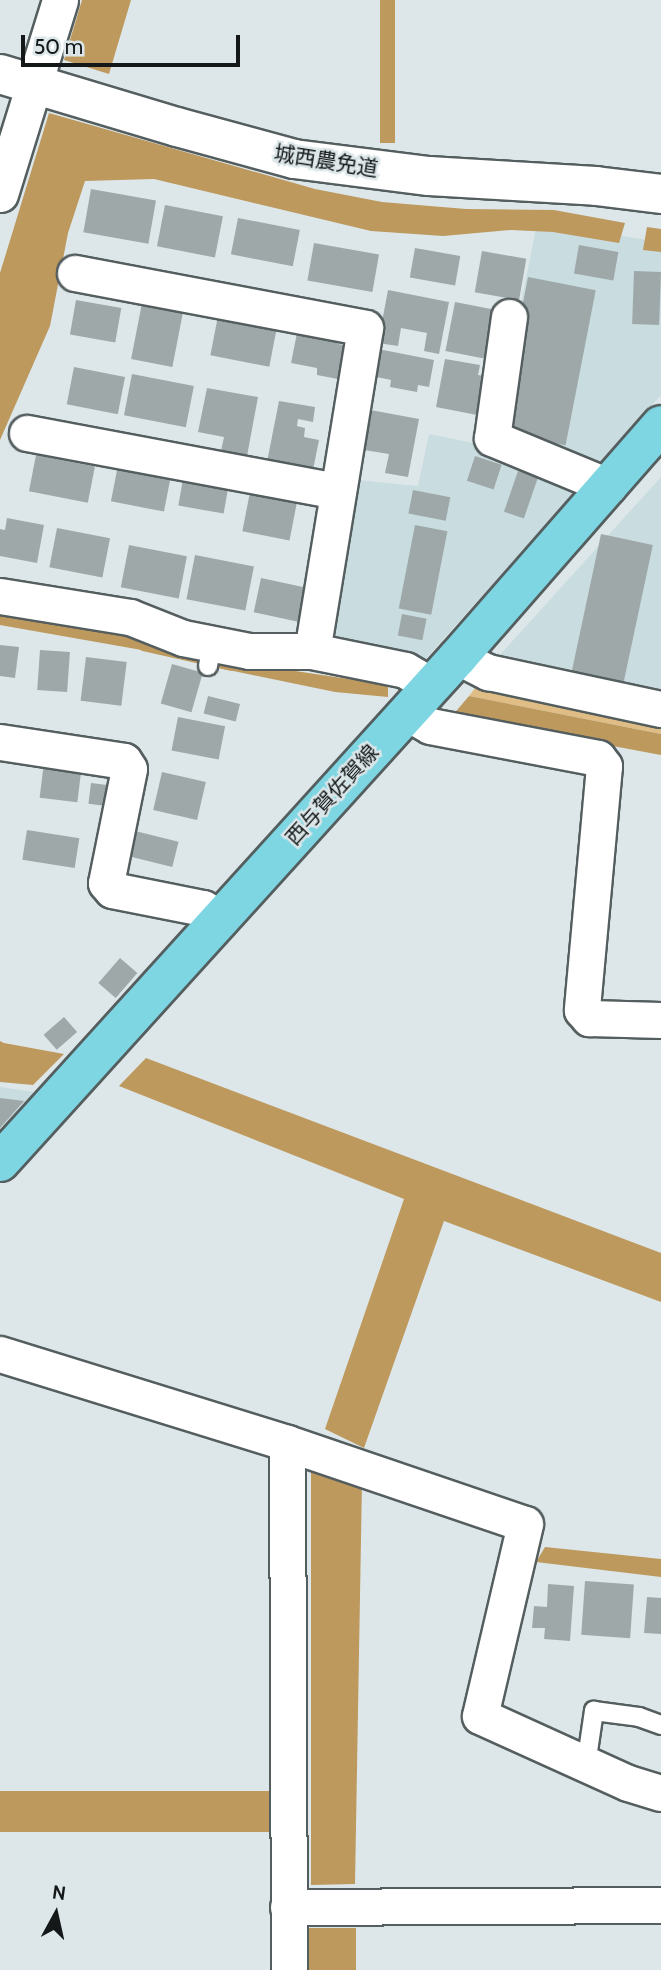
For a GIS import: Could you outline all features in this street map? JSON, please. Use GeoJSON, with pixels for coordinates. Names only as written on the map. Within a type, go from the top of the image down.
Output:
{"type":"FeatureCollection","features":[{"type":"Feature","properties":{"kind":"main road","name":"西与賀佐賀線"},"geometry":{"type":"LineString","coordinates":[[0,1162],[457,657],[661,425]]}},
{"type":"Feature","properties":{"kind":"street"},"geometry":{"type":"LineString","coordinates":[[0,194],[18,78],[60,0]]}},
{"type":"Feature","properties":{"kind":"street","name":"城西農免道"},"geometry":{"type":"LineString","coordinates":[[18,78],[177,127],[294,159],[429,176],[596,186],[661,194]]}},
{"type":"Feature","properties":{"kind":"street"},"geometry":{"type":"LineString","coordinates":[[75,274],[365,328],[312,651]]}},
{"type":"Feature","properties":{"kind":"street"},"geometry":{"type":"LineString","coordinates":[[509,317],[492,438],[608,486]]}},
{"type":"Feature","properties":{"kind":"street"},"geometry":{"type":"LineString","coordinates":[[27,433],[338,491]]}},
{"type":"Feature","properties":{"kind":"street"},"geometry":{"type":"LineString","coordinates":[[0,596],[130,617],[183,639],[210,655],[249,651],[312,651],[405,670],[430,726],[598,758],[604,766],[582,1010],[589,1018],[661,1020]]}},
{"type":"Feature","properties":{"kind":"street"},"geometry":{"type":"LineString","coordinates":[[457,657],[488,671],[661,709]]}},
{"type":"Feature","properties":{"kind":"street"},"geometry":{"type":"LineString","coordinates":[[0,742],[124,761],[129,769],[106,883],[112,890],[203,908],[221,919]]}},
{"type":"Feature","properties":{"kind":"street"},"geometry":{"type":"LineString","coordinates":[[0,1354],[287,1443],[524,1524],[480,1716],[628,1783],[661,1793]]}},
{"type":"Feature","properties":{"kind":"street"},"geometry":{"type":"LineString","coordinates":[[287,1443],[289,1970]]}},
{"type":"Feature","properties":{"kind":"street"},"geometry":{"type":"LineString","coordinates":[[288,1907],[661,1905]]}},
{"type":"Feature","properties":{"kind":"lane"},"geometry":{"type":"LineString","coordinates":[[586,1765],[594,1712],[639,1717],[661,1725]]}},
{"type":"Feature","properties":{"kind":"shaded area"},"geometry":{"type":"Polygon","coordinates":[[[82,0],[131,0],[109,74],[64,60],[82,0]]]}},
{"type":"Feature","properties":{"kind":"shaded area"},"geometry":{"type":"Polygon","coordinates":[[[380,0],[395,0],[395,143],[380,143],[380,0]]]}},
{"type":"Feature","properties":{"kind":"shaded area"},"geometry":{"type":"Polygon","coordinates":[[[49,113],[315,189],[382,202],[466,209],[554,210],[625,223],[619,243],[553,232],[511,230],[443,236],[371,231],[154,179],[85,181],[68,233],[50,326],[0,440],[0,273],[49,113]]]}},
{"type":"Feature","properties":{"kind":"shaded area"},"geometry":{"type":"Polygon","coordinates":[[[537,223],[661,242],[661,395],[422,663],[322,647],[347,479],[418,486],[429,434],[493,447],[537,223]]]}},
{"type":"Feature","properties":{"kind":"shaded area"},"geometry":{"type":"Polygon","coordinates":[[[647,227],[661,229],[661,252],[643,250],[647,227]]]}},
{"type":"Feature","properties":{"kind":"shaded area"},"geometry":{"type":"Polygon","coordinates":[[[661,477],[661,706],[489,667],[661,477]]]}},
{"type":"Feature","properties":{"kind":"shaded area"},"geometry":{"type":"Polygon","coordinates":[[[0,611],[123,633],[152,642],[153,652],[0,625],[0,611]]]}},
{"type":"Feature","properties":{"kind":"shaded area"},"geometry":{"type":"Polygon","coordinates":[[[222,660],[388,685],[388,697],[335,692],[219,668],[222,660]]]}},
{"type":"Feature","properties":{"kind":"shaded area"},"geometry":{"type":"Polygon","coordinates":[[[482,679],[661,719],[661,734],[469,696],[482,679]]]}},
{"type":"Feature","properties":{"kind":"shaded area"},"geometry":{"type":"Polygon","coordinates":[[[469,696],[661,734],[661,755],[452,716],[469,696]]]}},
{"type":"Feature","properties":{"kind":"shaded area"},"geometry":{"type":"Polygon","coordinates":[[[0,1041],[64,1054],[33,1085],[0,1082],[0,1041]]]}},
{"type":"Feature","properties":{"kind":"shaded area"},"geometry":{"type":"Polygon","coordinates":[[[146,1058],[661,1253],[661,1302],[444,1221],[364,1448],[325,1429],[404,1199],[119,1086],[146,1058]]]}},
{"type":"Feature","properties":{"kind":"shaded area"},"geometry":{"type":"Polygon","coordinates":[[[0,1087],[40,1093],[0,1136],[0,1087]]]}},
{"type":"Feature","properties":{"kind":"shaded area"},"geometry":{"type":"Polygon","coordinates":[[[311,1467],[362,1481],[355,1884],[311,1885],[311,1467]]]}},
{"type":"Feature","properties":{"kind":"shaded area"},"geometry":{"type":"Polygon","coordinates":[[[545,1547],[661,1559],[661,1577],[536,1562],[545,1547]]]}},
{"type":"Feature","properties":{"kind":"shaded area"},"geometry":{"type":"Polygon","coordinates":[[[0,1791],[270,1791],[270,1832],[0,1832],[0,1791]]]}},
{"type":"Feature","properties":{"kind":"shaded area"},"geometry":{"type":"Polygon","coordinates":[[[309,1928],[356,1928],[356,1970],[309,1970],[309,1928]]]}},
{"type":"Feature","properties":{"kind":"building"},"geometry":{"type":"Polygon","coordinates":[[[91,189],[156,200],[148,244],[83,232],[91,189]]]}},
{"type":"Feature","properties":{"kind":"building"},"geometry":{"type":"Polygon","coordinates":[[[165,205],[223,216],[215,257],[157,246],[165,205]]]}},
{"type":"Feature","properties":{"kind":"building"},"geometry":{"type":"Polygon","coordinates":[[[238,218],[300,230],[293,266],[231,254],[238,218]]]}},
{"type":"Feature","properties":{"kind":"building"},"geometry":{"type":"Polygon","coordinates":[[[314,243],[379,254],[372,292],[307,280],[314,243]]]}},
{"type":"Feature","properties":{"kind":"building"},"geometry":{"type":"Polygon","coordinates":[[[579,245],[618,252],[613,281],[574,274],[579,245]]]}},
{"type":"Feature","properties":{"kind":"building"},"geometry":{"type":"Polygon","coordinates":[[[415,248],[460,256],[455,286],[410,278],[415,248]]]}},
{"type":"Feature","properties":{"kind":"building"},"geometry":{"type":"Polygon","coordinates":[[[482,251],[526,259],[519,300],[475,292],[482,251]]]}},
{"type":"Feature","properties":{"kind":"building"},"geometry":{"type":"Polygon","coordinates":[[[634,271],[661,272],[659,325],[632,324],[634,271]]]}},
{"type":"Feature","properties":{"kind":"building"},"geometry":{"type":"Polygon","coordinates":[[[528,277],[596,290],[566,445],[498,432],[528,277]]]}},
{"type":"Feature","properties":{"kind":"building"},"geometry":{"type":"Polygon","coordinates":[[[388,290],[449,302],[439,354],[424,351],[427,333],[401,328],[398,346],[378,343],[388,290]]]}},
{"type":"Feature","properties":{"kind":"building"},"geometry":{"type":"Polygon","coordinates":[[[76,300],[121,308],[115,342],[70,334],[76,300]]]}},
{"type":"Feature","properties":{"kind":"building"},"geometry":{"type":"Polygon","coordinates":[[[455,302],[505,312],[496,361],[445,351],[455,302]]]}},
{"type":"Feature","properties":{"kind":"building"},"geometry":{"type":"Polygon","coordinates":[[[142,303],[183,311],[172,367],[131,359],[142,303]]]}},
{"type":"Feature","properties":{"kind":"building"},"geometry":{"type":"Polygon","coordinates":[[[218,316],[277,327],[269,367],[210,355],[218,316]]]}},
{"type":"Feature","properties":{"kind":"building"},"geometry":{"type":"Polygon","coordinates":[[[298,328],[340,336],[338,344],[349,346],[343,380],[317,375],[317,368],[291,363],[298,328]]]}},
{"type":"Feature","properties":{"kind":"building"},"geometry":{"type":"Polygon","coordinates":[[[378,349],[434,360],[429,387],[418,385],[417,392],[390,387],[391,380],[372,376],[378,349]]]}},
{"type":"Feature","properties":{"kind":"building"},"geometry":{"type":"Polygon","coordinates":[[[445,359],[480,365],[478,375],[489,377],[482,416],[436,407],[445,359]]]}},
{"type":"Feature","properties":{"kind":"building"},"geometry":{"type":"Polygon","coordinates":[[[74,367],[125,377],[118,414],[67,404],[74,367]]]}},
{"type":"Feature","properties":{"kind":"building"},"geometry":{"type":"Polygon","coordinates":[[[132,374],[194,386],[186,427],[124,415],[132,374]]]}},
{"type":"Feature","properties":{"kind":"building"},"geometry":{"type":"Polygon","coordinates":[[[207,388],[258,397],[247,456],[221,451],[224,437],[198,432],[207,388]]]}},
{"type":"Feature","properties":{"kind":"building"},"geometry":{"type":"Polygon","coordinates":[[[279,401],[315,407],[313,422],[298,419],[297,426],[305,428],[304,437],[319,440],[313,470],[267,462],[279,401]]]}},
{"type":"Feature","properties":{"kind":"building"},"geometry":{"type":"Polygon","coordinates":[[[365,409],[419,419],[408,477],[385,473],[389,454],[358,449],[365,409]]]}},
{"type":"Feature","properties":{"kind":"building"},"geometry":{"type":"Polygon","coordinates":[[[36,455],[95,466],[88,503],[29,491],[36,455]]]}},
{"type":"Feature","properties":{"kind":"building"},"geometry":{"type":"Polygon","coordinates":[[[475,456],[502,465],[494,489],[467,481],[475,456]]]}},
{"type":"Feature","properties":{"kind":"building"},"geometry":{"type":"Polygon","coordinates":[[[118,465],[171,475],[164,512],[111,501],[118,465]]]}},
{"type":"Feature","properties":{"kind":"building"},"geometry":{"type":"Polygon","coordinates":[[[518,471],[538,478],[524,518],[504,512],[518,471]]]}},
{"type":"Feature","properties":{"kind":"building"},"geometry":{"type":"Polygon","coordinates":[[[183,479],[228,487],[224,514],[178,506],[183,479]]]}},
{"type":"Feature","properties":{"kind":"building"},"geometry":{"type":"Polygon","coordinates":[[[413,490],[450,497],[446,521],[408,514],[413,490]]]}},
{"type":"Feature","properties":{"kind":"building"},"geometry":{"type":"Polygon","coordinates":[[[250,492],[297,501],[289,540],[242,531],[250,492]]]}},
{"type":"Feature","properties":{"kind":"building"},"geometry":{"type":"Polygon","coordinates":[[[7,518],[44,525],[37,563],[0,556],[0,529],[5,530],[7,518]]]}},
{"type":"Feature","properties":{"kind":"building"},"geometry":{"type":"Polygon","coordinates":[[[415,525],[447,531],[431,615],[399,608],[415,525]]]}},
{"type":"Feature","properties":{"kind":"building"},"geometry":{"type":"Polygon","coordinates":[[[57,528],[110,538],[102,578],[49,567],[57,528]]]}},
{"type":"Feature","properties":{"kind":"building"},"geometry":{"type":"Polygon","coordinates":[[[601,534],[653,545],[623,686],[571,675],[601,534]]]}},
{"type":"Feature","properties":{"kind":"building"},"geometry":{"type":"Polygon","coordinates":[[[129,545],[187,556],[179,598],[121,587],[129,545]]]}},
{"type":"Feature","properties":{"kind":"building"},"geometry":{"type":"Polygon","coordinates":[[[195,555],[254,566],[245,611],[186,599],[195,555]]]}},
{"type":"Feature","properties":{"kind":"building"},"geometry":{"type":"Polygon","coordinates":[[[261,578],[310,588],[303,623],[254,612],[261,578]]]}},
{"type":"Feature","properties":{"kind":"building"},"geometry":{"type":"Polygon","coordinates":[[[402,614],[427,619],[422,640],[398,636],[402,614]]]}},
{"type":"Feature","properties":{"kind":"building"},"geometry":{"type":"Polygon","coordinates":[[[0,645],[19,647],[15,678],[0,676],[0,645]]]}},
{"type":"Feature","properties":{"kind":"building"},"geometry":{"type":"Polygon","coordinates":[[[40,650],[70,652],[67,692],[37,690],[40,650]]]}},
{"type":"Feature","properties":{"kind":"building"},"geometry":{"type":"Polygon","coordinates":[[[86,657],[127,662],[121,706],[81,701],[86,657]]]}},
{"type":"Feature","properties":{"kind":"building"},"geometry":{"type":"Polygon","coordinates":[[[172,664],[203,673],[191,712],[161,703],[172,664]]]}},
{"type":"Feature","properties":{"kind":"building"},"geometry":{"type":"Polygon","coordinates":[[[208,696],[240,704],[236,721],[204,713],[208,696]]]}},
{"type":"Feature","properties":{"kind":"building"},"geometry":{"type":"Polygon","coordinates":[[[178,717],[225,726],[219,760],[172,750],[178,717]]]}},
{"type":"Feature","properties":{"kind":"building"},"geometry":{"type":"Polygon","coordinates":[[[44,762],[82,767],[77,802],[40,798],[44,762]]]}},
{"type":"Feature","properties":{"kind":"building"},"geometry":{"type":"Polygon","coordinates":[[[162,772],[206,782],[197,820],[153,810],[162,772]]]}},
{"type":"Feature","properties":{"kind":"building"},"geometry":{"type":"Polygon","coordinates":[[[91,783],[107,785],[104,806],[88,804],[91,783]]]}},
{"type":"Feature","properties":{"kind":"building"},"geometry":{"type":"Polygon","coordinates":[[[27,830],[79,838],[75,868],[22,860],[27,830]]]}},
{"type":"Feature","properties":{"kind":"building"},"geometry":{"type":"Polygon","coordinates":[[[131,830],[179,842],[172,867],[125,855],[131,830]]]}},
{"type":"Feature","properties":{"kind":"building"},"geometry":{"type":"Polygon","coordinates":[[[120,958],[137,973],[116,998],[98,983],[120,958]]]}},
{"type":"Feature","properties":{"kind":"building"},"geometry":{"type":"Polygon","coordinates":[[[64,1017],[77,1032],[57,1050],[44,1035],[64,1017]]]}},
{"type":"Feature","properties":{"kind":"building"},"geometry":{"type":"Polygon","coordinates":[[[0,1098],[24,1101],[0,1128],[0,1098]]]}},
{"type":"Feature","properties":{"kind":"building"},"geometry":{"type":"Polygon","coordinates":[[[585,1581],[634,1584],[630,1638],[581,1635],[585,1581]]]}},
{"type":"Feature","properties":{"kind":"building"},"geometry":{"type":"Polygon","coordinates":[[[548,1584],[574,1586],[570,1641],[544,1639],[545,1628],[532,1628],[534,1606],[547,1607],[548,1584]]]}},
{"type":"Feature","properties":{"kind":"building"},"geometry":{"type":"Polygon","coordinates":[[[647,1597],[661,1598],[661,1634],[644,1633],[647,1597]]]}},
{"type":"Feature","properties":{"kind":"waterway"},"geometry":{"type":"LineString","coordinates":[[143,646],[231,666]]}}]}
